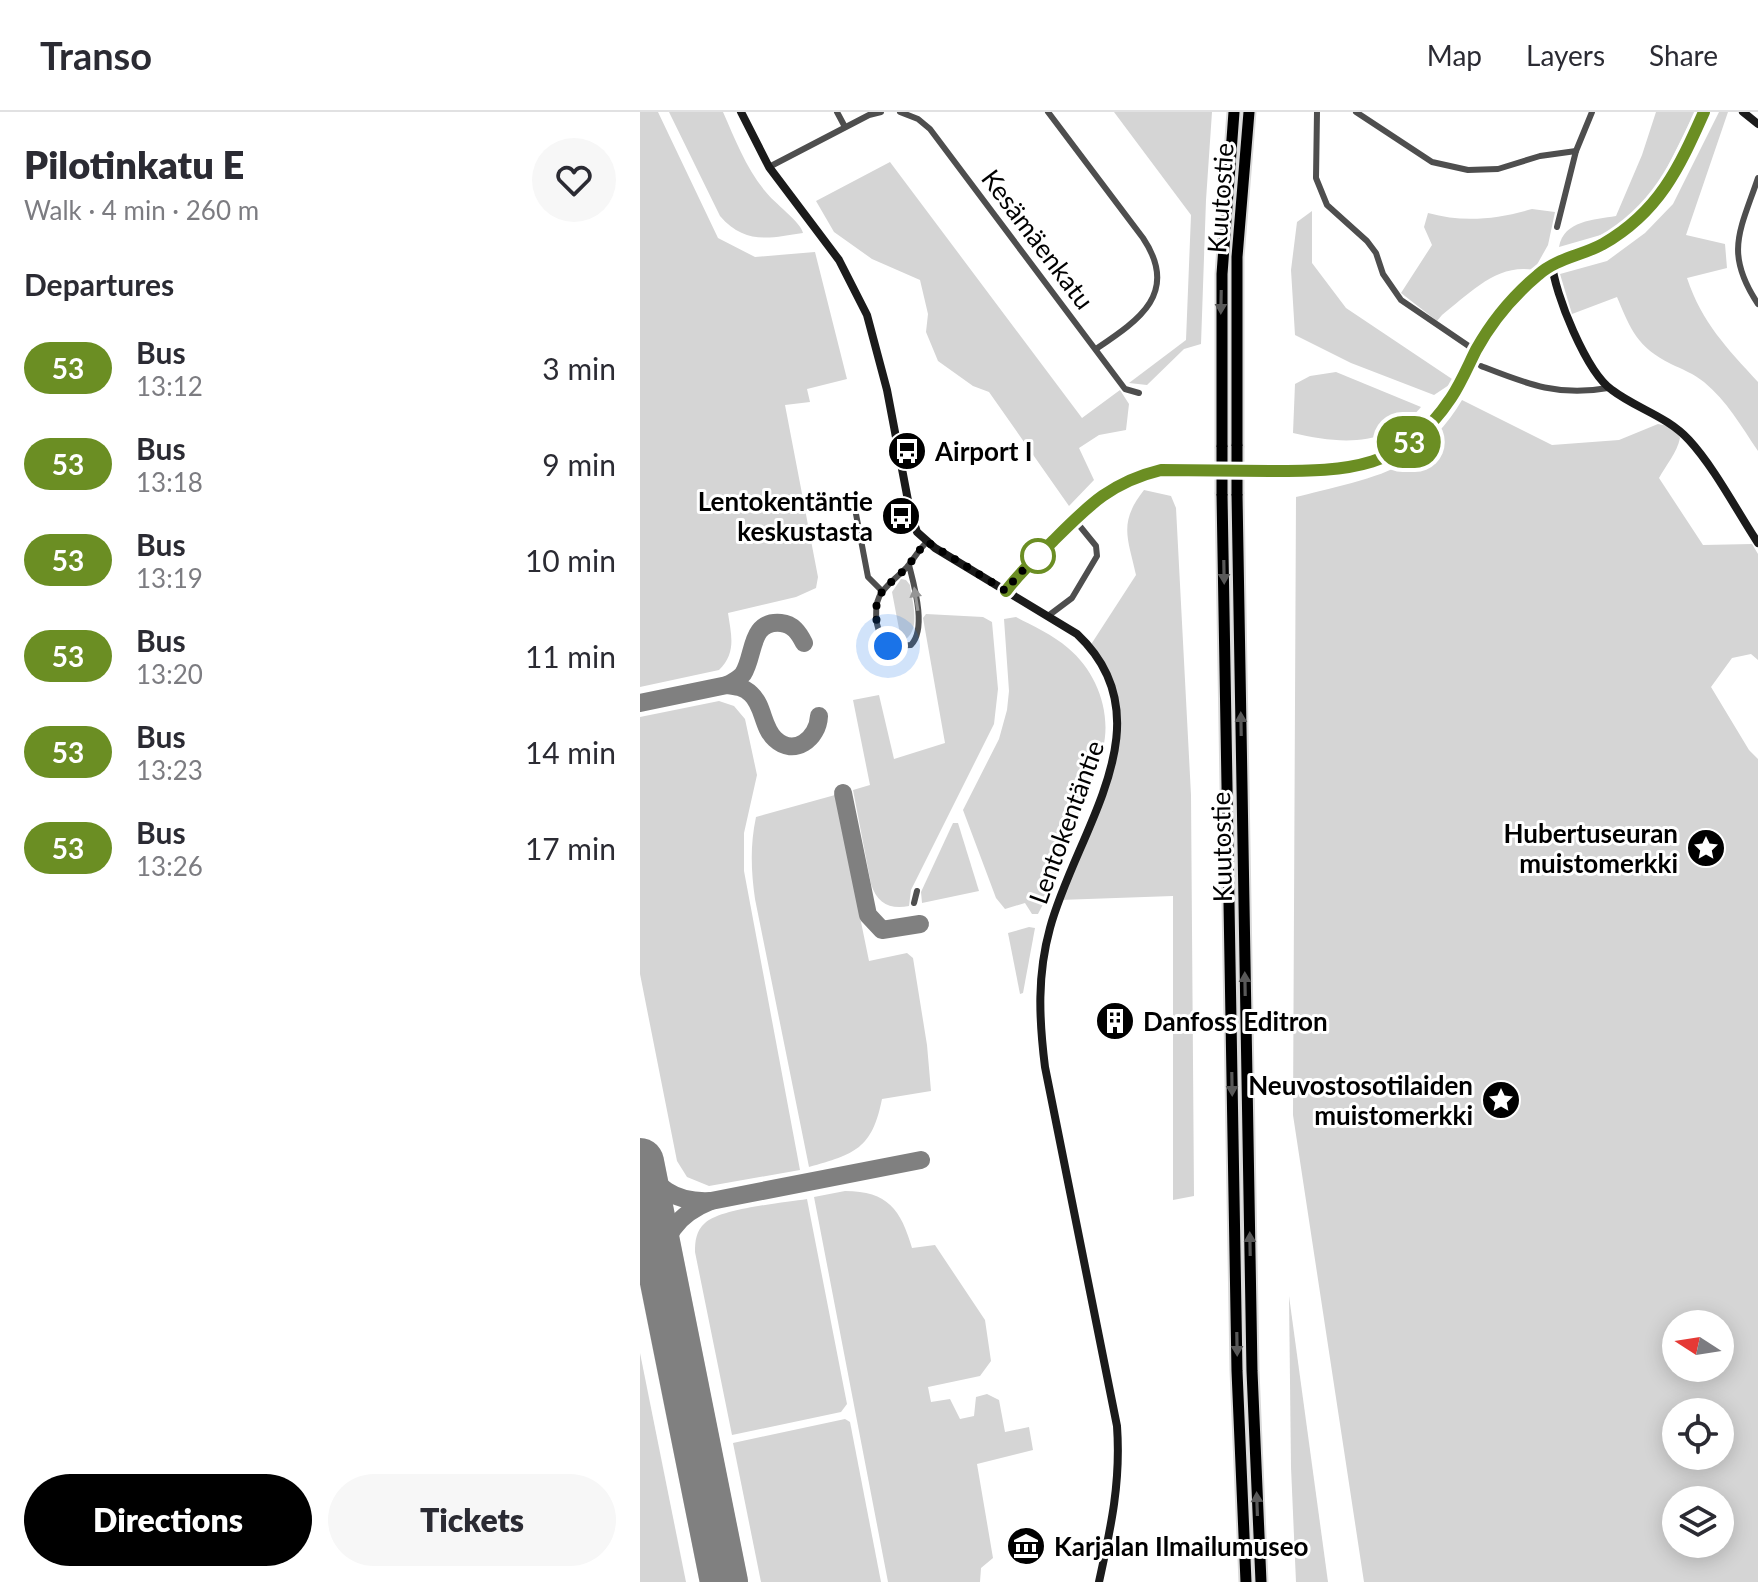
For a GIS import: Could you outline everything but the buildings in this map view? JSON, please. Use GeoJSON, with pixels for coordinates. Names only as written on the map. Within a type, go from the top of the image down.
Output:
{"type":"FeatureCollection","features":[{"type":"Feature","properties":{"kind":"highway","name":"Kuutostie"},"geometry":{"type":"LineString","coordinates":[[1232,112],[1222,274],[1222,494],[1237,1371],[1246,1582]]}},
{"type":"Feature","properties":{"kind":"highway","name":"Kuutostie"},"geometry":{"type":"LineString","coordinates":[[1250,112],[1243,165],[1237,271],[1237,494],[1252,1371],[1261,1582]]}},
{"type":"Feature","properties":{"kind":"street"},"geometry":{"type":"LineString","coordinates":[[741,112],[769,167],[839,260],[867,315],[887,390],[910,511],[917,532],[927,542],[909,565],[881,590],[875,611],[878,630],[884,644],[896,647],[911,645],[919,634],[918,607],[909,565]]}},
{"type":"Feature","properties":{"kind":"street"},"geometry":{"type":"LineString","coordinates":[[837,112],[845,127]]}},
{"type":"Feature","properties":{"kind":"street"},"geometry":{"type":"LineString","coordinates":[[769,167],[845,127],[881,112]]}},
{"type":"Feature","properties":{"kind":"street","name":"Kesämäenkatu"},"geometry":{"type":"LineString","coordinates":[[900,112],[918,119],[930,129],[1125,389],[1139,393]]}},
{"type":"Feature","properties":{"kind":"street"},"geometry":{"type":"LineString","coordinates":[[1048,112],[1143,238],[1158,268],[1154,298],[1141,316],[1096,349]]}},
{"type":"Feature","properties":{"kind":"street"},"geometry":{"type":"LineString","coordinates":[[1317,112],[1316,178],[1327,205],[1367,241],[1376,253],[1383,274],[1401,300],[1476,351]]}},
{"type":"Feature","properties":{"kind":"street"},"geometry":{"type":"LineString","coordinates":[[1557,227],[1576,151],[1592,112]]}},
{"type":"Feature","properties":{"kind":"street"},"geometry":{"type":"LineString","coordinates":[[1006,591],[1074,519],[1112,488],[1134,476],[1161,470],[1337,471],[1381,459],[1415,439],[1439,415],[1496,319],[1517,294],[1552,263],[1600,245],[1651,207],[1671,182],[1704,112]]}},
{"type":"Feature","properties":{"kind":"street"},"geometry":{"type":"LineString","coordinates":[[1743,112],[1758,124]]}},
{"type":"Feature","properties":{"kind":"street"},"geometry":{"type":"LineString","coordinates":[[1360,113],[1432,162],[1468,170],[1498,169],[1540,156],[1576,151]]}},
{"type":"Feature","properties":{"kind":"street"},"geometry":{"type":"LineString","coordinates":[[1758,178],[1736,254],[1745,285],[1758,304]]}},
{"type":"Feature","properties":{"kind":"street"},"geometry":{"type":"LineString","coordinates":[[1552,263],[1556,285],[1569,320],[1584,353],[1608,388],[1662,417],[1692,442],[1758,543]]}},
{"type":"Feature","properties":{"kind":"street"},"geometry":{"type":"LineString","coordinates":[[1481,366],[1545,390],[1568,392],[1608,388]]}},
{"type":"Feature","properties":{"kind":"street"},"geometry":{"type":"LineString","coordinates":[[856,514],[868,577],[881,590]]}},
{"type":"Feature","properties":{"kind":"street"},"geometry":{"type":"LineString","coordinates":[[1048,616],[1072,598],[1097,556],[1096,546],[1074,519]]}},
{"type":"Feature","properties":{"kind":"street","name":"Lentokentäntie"},"geometry":{"type":"LineString","coordinates":[[927,542],[1077,634],[1107,670],[1117,701],[1119,720],[1115,754],[1051,924],[1039,990],[1039,1026],[1045,1067],[1117,1426],[1120,1461],[1118,1489],[1099,1582]]}},
{"type":"Feature","properties":{"kind":"street"},"geometry":{"type":"LineString","coordinates":[[914,903],[917,891]]}},
{"type":"Feature","properties":{"kind":"shaded area"},"geometry":{"type":"Polygon","coordinates":[[[640,112],[658,112],[718,238],[755,257],[815,252],[847,379],[807,389],[810,402],[785,405],[818,577],[816,588],[796,597],[728,613],[731,650],[719,670],[640,687],[640,112]]]}},
{"type":"Feature","properties":{"kind":"shaded area"},"geometry":{"type":"Polygon","coordinates":[[[669,112],[723,112],[752,173],[803,233],[758,237],[739,232],[729,225],[720,216],[669,112]]]}},
{"type":"Feature","properties":{"kind":"shaded area"},"geometry":{"type":"Polygon","coordinates":[[[1114,112],[1212,112],[1201,344],[1184,349],[1147,385],[1129,383],[1186,340],[1191,215],[1114,112]]]}},
{"type":"Feature","properties":{"kind":"shaded area"},"geometry":{"type":"Polygon","coordinates":[[[1656,112],[1695,112],[1651,200],[1611,232],[1559,247],[1562,238],[1573,226],[1616,216],[1656,112]]]}},
{"type":"Feature","properties":{"kind":"shaded area"},"geometry":{"type":"Polygon","coordinates":[[[1719,112],[1728,112],[1686,235],[1725,244],[1727,268],[1687,278],[1708,322],[1758,382],[1758,451],[1712,389],[1659,358],[1643,344],[1631,328],[1617,297],[1572,314],[1560,274],[1607,261],[1645,233],[1673,204],[1719,112]]]}},
{"type":"Feature","properties":{"kind":"shaded area"},"geometry":{"type":"Polygon","coordinates":[[[890,162],[1082,418],[1120,390],[1129,404],[1126,430],[1099,435],[1079,448],[1094,480],[1069,506],[989,392],[973,386],[938,361],[926,332],[928,314],[920,280],[872,259],[834,232],[816,201],[890,162]]]}},
{"type":"Feature","properties":{"kind":"shaded area"},"geometry":{"type":"Polygon","coordinates":[[[1532,209],[1555,212],[1548,245],[1534,270],[1508,271],[1484,282],[1437,321],[1401,293],[1432,245],[1424,227],[1428,213],[1480,218],[1532,209]]]}},
{"type":"Feature","properties":{"kind":"shaded area"},"geometry":{"type":"Polygon","coordinates":[[[1312,211],[1312,263],[1346,308],[1455,381],[1434,395],[1351,363],[1295,335],[1291,270],[1297,222],[1312,211]]]}},
{"type":"Feature","properties":{"kind":"shaded area"},"geometry":{"type":"Polygon","coordinates":[[[1336,372],[1421,407],[1393,430],[1362,440],[1328,439],[1293,433],[1295,384],[1310,376],[1336,372]]]}},
{"type":"Feature","properties":{"kind":"shaded area"},"geometry":{"type":"Polygon","coordinates":[[[1462,400],[1552,445],[1619,440],[1658,424],[1673,427],[1680,438],[1679,443],[1659,478],[1703,545],[1752,544],[1758,554],[1758,660],[1751,654],[1732,658],[1711,687],[1749,750],[1758,759],[1758,1582],[1364,1582],[1293,1115],[1296,497],[1381,474],[1412,457],[1444,426],[1462,400]]]}},
{"type":"Feature","properties":{"kind":"shaded area"},"geometry":{"type":"Polygon","coordinates":[[[1144,490],[1171,496],[1176,508],[1191,795],[1194,1196],[1173,1200],[1173,896],[1059,900],[1108,776],[1117,701],[1090,646],[1136,575],[1127,531],[1131,512],[1144,490]]]}},
{"type":"Feature","properties":{"kind":"shaded area"},"geometry":{"type":"Polygon","coordinates":[[[901,579],[910,585],[914,614],[913,628],[906,639],[900,634],[892,592],[901,579]]]}},
{"type":"Feature","properties":{"kind":"shaded area"},"geometry":{"type":"Polygon","coordinates":[[[926,614],[983,617],[992,622],[998,689],[994,724],[911,890],[909,906],[896,907],[885,904],[871,884],[853,790],[870,785],[853,700],[879,695],[894,759],[945,743],[923,618],[926,614]]]}},
{"type":"Feature","properties":{"kind":"shaded area"},"geometry":{"type":"Polygon","coordinates":[[[1016,617],[1056,639],[1078,657],[1094,680],[1105,720],[1103,748],[1098,764],[1056,876],[1038,914],[1032,914],[1025,903],[1005,909],[996,898],[963,810],[999,739],[1007,710],[1009,691],[1004,619],[1016,617]]]}},
{"type":"Feature","properties":{"kind":"shaded area"},"geometry":{"type":"Polygon","coordinates":[[[719,701],[734,706],[745,719],[757,775],[744,833],[744,871],[800,1170],[709,1186],[687,1177],[677,1161],[640,974],[640,717],[719,701]]]}},
{"type":"Feature","properties":{"kind":"shaded area"},"geometry":{"type":"Polygon","coordinates":[[[835,795],[869,961],[907,953],[913,958],[931,1091],[882,1099],[873,1129],[859,1147],[838,1158],[809,1167],[755,899],[752,848],[756,817],[835,795]]]}},
{"type":"Feature","properties":{"kind":"shaded area"},"geometry":{"type":"Polygon","coordinates":[[[953,823],[958,823],[979,891],[922,903],[921,892],[953,823]]]}},
{"type":"Feature","properties":{"kind":"shaded area"},"geometry":{"type":"Polygon","coordinates":[[[1035,928],[1023,993],[1020,994],[1008,933],[1035,928]]]}},
{"type":"Feature","properties":{"kind":"shaded area"},"geometry":{"type":"Polygon","coordinates":[[[845,1191],[872,1195],[890,1205],[903,1223],[912,1248],[935,1245],[985,1320],[991,1361],[980,1376],[928,1387],[931,1402],[950,1399],[960,1419],[974,1416],[976,1397],[987,1394],[999,1400],[1005,1432],[1029,1427],[1033,1450],[977,1464],[993,1558],[981,1568],[980,1582],[888,1582],[814,1197],[845,1191]]]}},
{"type":"Feature","properties":{"kind":"shaded area"},"geometry":{"type":"Polygon","coordinates":[[[807,1199],[847,1404],[841,1412],[732,1435],[695,1252],[697,1236],[705,1223],[725,1213],[807,1199]]]}},
{"type":"Feature","properties":{"kind":"shaded area"},"geometry":{"type":"Polygon","coordinates":[[[1289,1296],[1328,1582],[1296,1582],[1289,1296]]]}},
{"type":"Feature","properties":{"kind":"shaded area"},"geometry":{"type":"Polygon","coordinates":[[[640,1353],[686,1582],[640,1582],[640,1353]]]}},
{"type":"Feature","properties":{"kind":"shaded area"},"geometry":{"type":"Polygon","coordinates":[[[845,1419],[850,1422],[881,1582],[761,1582],[733,1443],[845,1419]]]}},
{"type":"Feature","properties":{"kind":"taxiway"},"geometry":{"type":"LineString","coordinates":[[640,703],[727,685],[736,680],[747,667],[758,633],[771,624],[789,625],[804,643]]}},
{"type":"Feature","properties":{"kind":"taxiway"},"geometry":{"type":"LineString","coordinates":[[727,685],[743,688],[751,694],[771,734],[782,744],[797,746],[804,743],[814,732],[819,716]]}},
{"type":"Feature","properties":{"kind":"taxiway"},"geometry":{"type":"LineString","coordinates":[[843,793],[868,915],[882,930],[920,924]]}},
{"type":"Feature","properties":{"kind":"taxiway"},"geometry":{"type":"LineString","coordinates":[[640,1154],[652,1176],[667,1191],[687,1199],[711,1201],[680,1220],[667,1238],[662,1275]]}},
{"type":"Feature","properties":{"kind":"taxiway"},"geometry":{"type":"LineString","coordinates":[[711,1201],[921,1160]]}},
{"type":"Feature","properties":{"kind":"runway"},"geometry":{"type":"LineString","coordinates":[[640,1162],[724,1582]]}},
{"type":"Feature","properties":{"kind":"bus line","name":"53"},"geometry":{"type":"LineString","coordinates":[[1006,591],[1017,576],[1095,500],[1134,476],[1161,470],[1337,471],[1381,459],[1415,439],[1439,415],[1486,334],[1517,294],[1552,263],[1600,245],[1651,207],[1671,182],[1704,112]]}},
{"type":"Feature","properties":{"kind":"place","name":"Airport I"},"geometry":{"type":"Point","coordinates":[907,451]}},
{"type":"Feature","properties":{"kind":"place","name":"Lentokentäntie keskustasta"},"geometry":{"type":"Point","coordinates":[901,516]}},
{"type":"Feature","properties":{"kind":"place","name":"Hubertuseuran muistomerkki"},"geometry":{"type":"Point","coordinates":[1706,848]}},
{"type":"Feature","properties":{"kind":"place","name":"Danfoss Editron"},"geometry":{"type":"Point","coordinates":[1115,1021]}},
{"type":"Feature","properties":{"kind":"place","name":"Neuvostosotilaiden muistomerkki"},"geometry":{"type":"Point","coordinates":[1501,1100]}},
{"type":"Feature","properties":{"kind":"place","name":"Karjalan Ilmailumuseo"},"geometry":{"type":"Point","coordinates":[1026,1546]}},
{"type":"Feature","properties":{"kind":"route"},"geometry":{"type":"LineString","coordinates":[[888,646],[878,630],[877,600],[881,590],[909,565],[927,542],[1006,591],[1038,556]]}}]}
